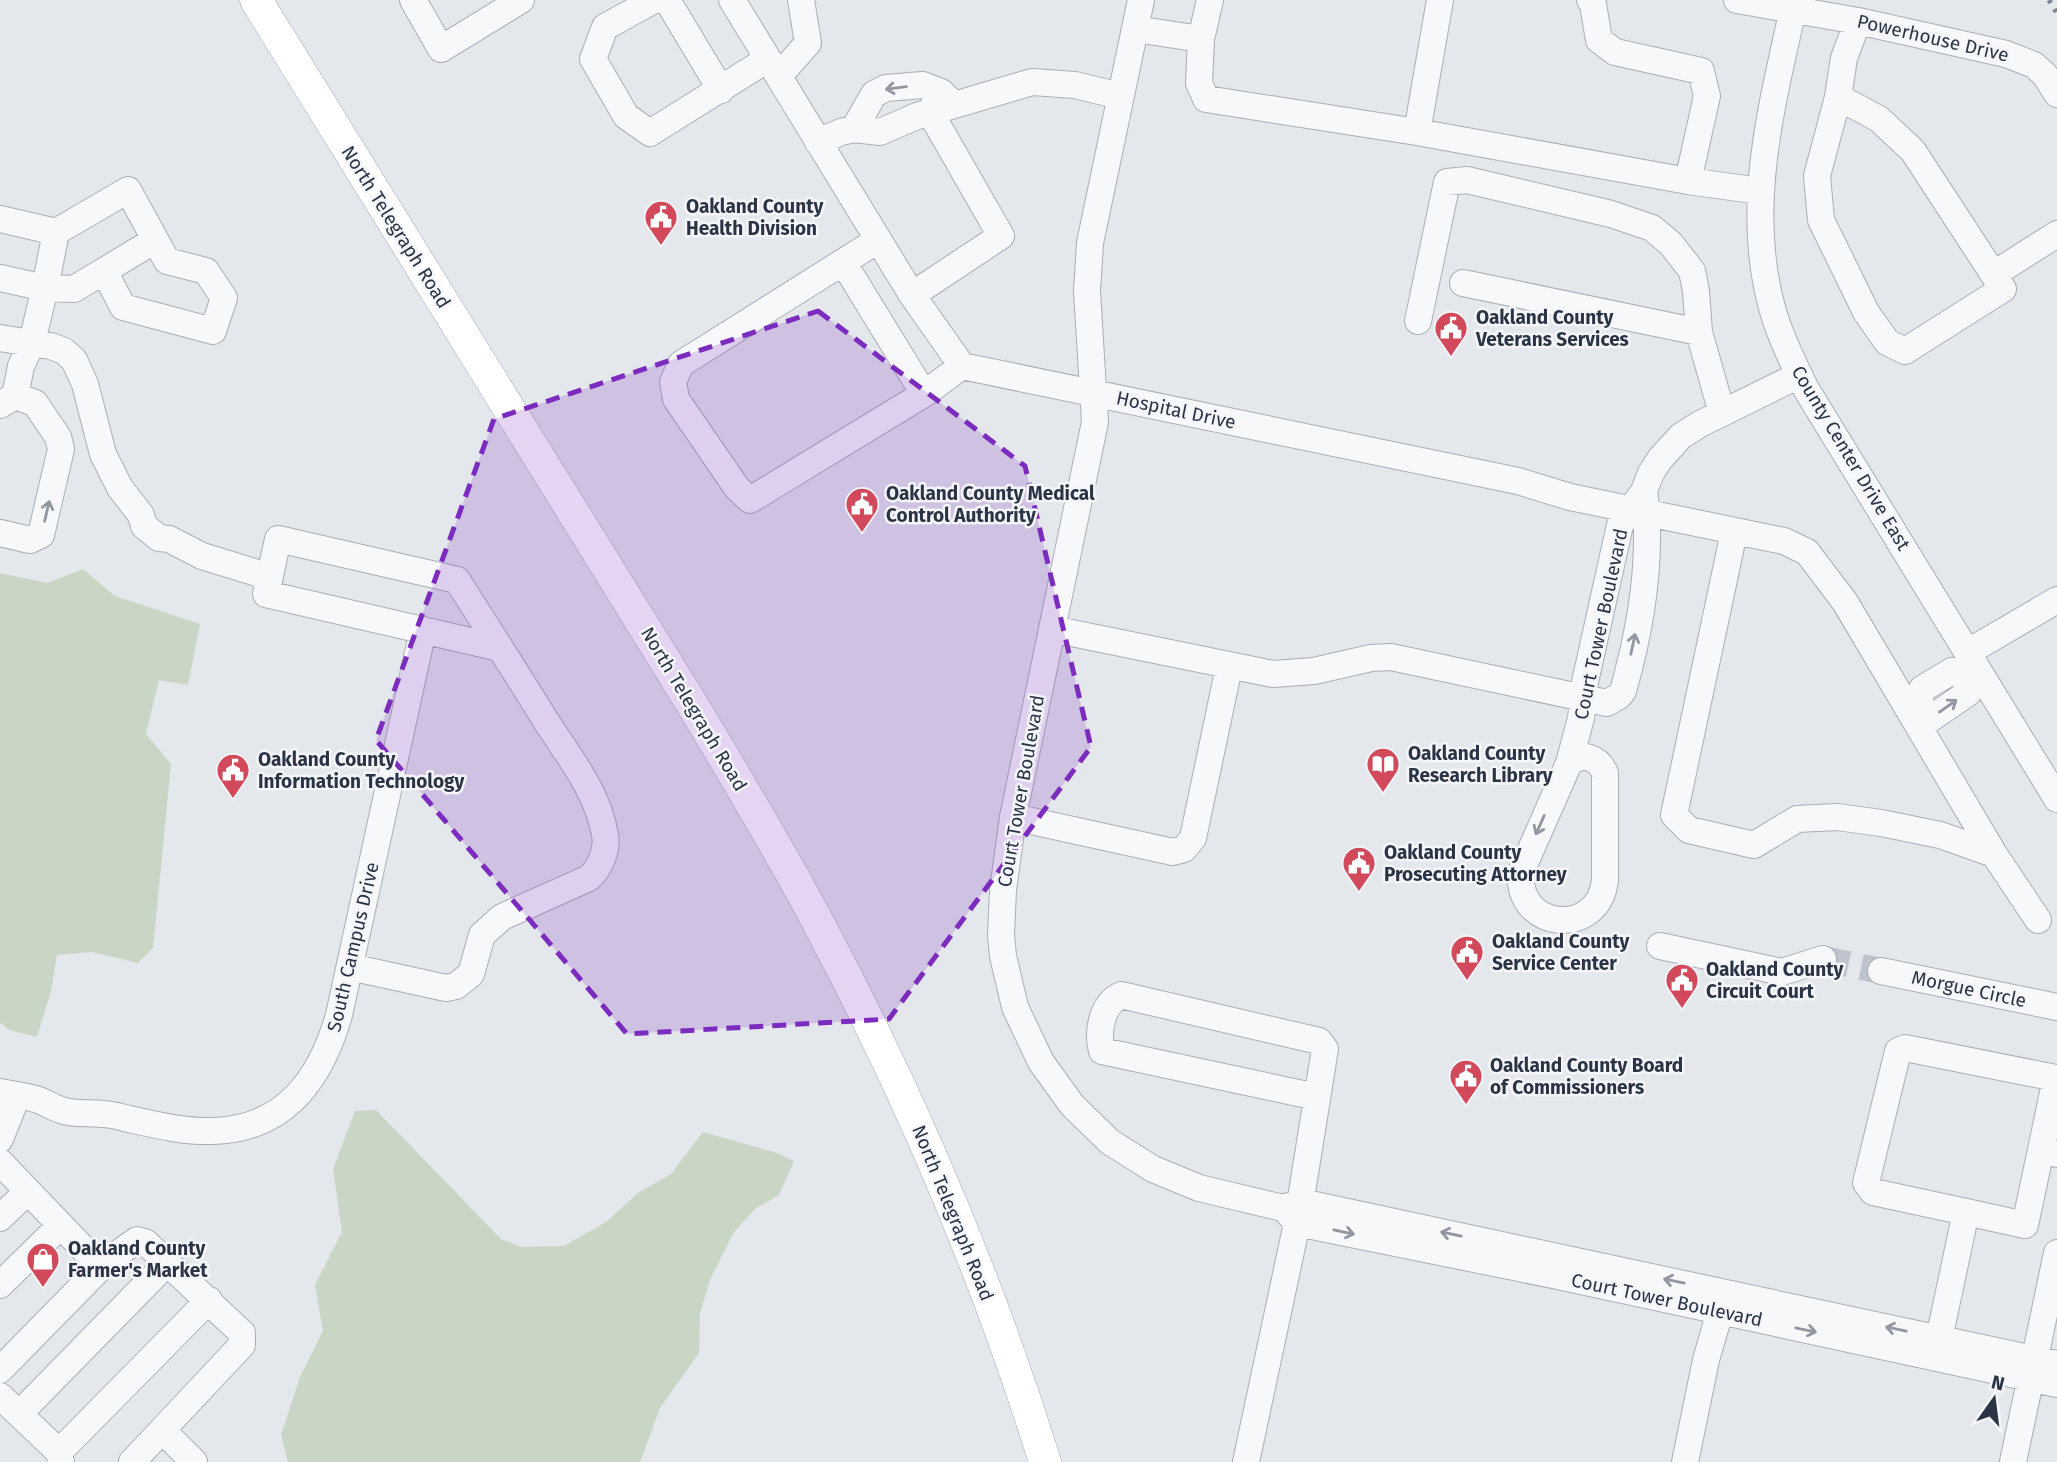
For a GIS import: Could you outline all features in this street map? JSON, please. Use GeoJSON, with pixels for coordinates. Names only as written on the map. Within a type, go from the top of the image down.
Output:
{"type":"FeatureCollection","features":[{"type":"Feature","properties":{"kind":"main road","name":"North Telegraph Road"},"geometry":{"type":"LineString","coordinates":[[256,0],[690,701],[758,814],[822,929],[891,1068],[953,1208],[1008,1351],[1045,1462]]}},
{"type":"Feature","properties":{"kind":"street"},"geometry":{"type":"LineString","coordinates":[[413,0],[441,49],[521,0]]}},
{"type":"Feature","properties":{"kind":"street"},"geometry":{"type":"LineString","coordinates":[[654,0],[605,27],[593,59],[626,116],[650,133],[721,89],[773,68],[808,43],[801,0]]}},
{"type":"Feature","properties":{"kind":"street"},"geometry":{"type":"LineString","coordinates":[[667,0],[721,89]]}},
{"type":"Feature","properties":{"kind":"street"},"geometry":{"type":"LineString","coordinates":[[732,0],[912,295],[962,366],[1093,392]]}},
{"type":"Feature","properties":{"kind":"street","name":"Hospital Drive"},"geometry":{"type":"LineString","coordinates":[[1141,0],[1089,254],[1087,291],[1093,392],[1518,481],[1570,497],[1640,505],[1734,532],[1784,541],[1807,552],[1845,602],[1914,712],[1994,854],[2038,920]]}},
{"type":"Feature","properties":{"kind":"street"},"geometry":{"type":"LineString","coordinates":[[1210,0],[1201,39],[1199,83],[1206,99],[1760,191]]}},
{"type":"Feature","properties":{"kind":"street"},"geometry":{"type":"LineString","coordinates":[[1417,132],[1440,0]]}},
{"type":"Feature","properties":{"kind":"street"},"geometry":{"type":"LineString","coordinates":[[1590,0],[1599,40],[1615,52],[1701,71],[1707,96],[1688,181]]}},
{"type":"Feature","properties":{"kind":"street","name":"Powerhouse Drive"},"geometry":{"type":"LineString","coordinates":[[1737,0],[1794,5],[2024,60],[2045,75],[2057,94]]}},
{"type":"Feature","properties":{"kind":"street","name":"County Center Drive East"},"geometry":{"type":"LineString","coordinates":[[1794,5],[1767,135],[1760,191],[1760,232],[1767,287],[1779,328],[1799,374],[1971,668],[2057,799]]}},
{"type":"Feature","properties":{"kind":"street"},"geometry":{"type":"LineString","coordinates":[[1838,97],[1879,119],[1913,151],[2003,289],[1905,351],[1886,342],[1866,312],[1821,220],[1817,176],[1838,97],[1844,58],[1858,21]]}},
{"type":"Feature","properties":{"kind":"street"},"geometry":{"type":"LineString","coordinates":[[1135,29],[1201,39]]}},
{"type":"Feature","properties":{"kind":"street"},"geometry":{"type":"LineString","coordinates":[[818,142],[854,129],[880,132],[941,103],[1032,82],[1075,85],[1120,96]]}},
{"type":"Feature","properties":{"kind":"street"},"geometry":{"type":"LineString","coordinates":[[854,129],[874,94],[886,88],[923,85],[941,103],[1001,236],[912,295]]}},
{"type":"Feature","properties":{"kind":"street"},"geometry":{"type":"LineString","coordinates":[[1418,321],[1447,182],[1467,180],[1611,214],[1652,228],[1671,244],[1692,271],[1699,332],[1723,413]]}},
{"type":"Feature","properties":{"kind":"street"},"geometry":{"type":"LineString","coordinates":[[0,219],[56,232],[128,190],[167,261],[206,271],[224,298],[214,331],[123,307],[104,271]]}},
{"type":"Feature","properties":{"kind":"street"},"geometry":{"type":"LineString","coordinates":[[0,533],[30,540],[41,536],[61,449],[58,438],[36,402],[8,400],[32,342],[56,232]]}},
{"type":"Feature","properties":{"kind":"street"},"geometry":{"type":"LineString","coordinates":[[1994,274],[2057,234]]}},
{"type":"Feature","properties":{"kind":"street"},"geometry":{"type":"LineString","coordinates":[[0,278],[45,288],[74,289],[155,240]]}},
{"type":"Feature","properties":{"kind":"street"},"geometry":{"type":"LineString","coordinates":[[878,240],[681,364],[673,382],[676,399],[737,488],[750,500],[924,394],[962,366]]}},
{"type":"Feature","properties":{"kind":"street"},"geometry":{"type":"LineString","coordinates":[[843,262],[924,394]]}},
{"type":"Feature","properties":{"kind":"street"},"geometry":{"type":"LineString","coordinates":[[1463,283],[1699,332]]}},
{"type":"Feature","properties":{"kind":"street"},"geometry":{"type":"LineString","coordinates":[[0,338],[32,342],[64,351],[78,366],[103,454],[121,488],[141,515],[151,516],[167,529],[169,539],[211,560],[270,577]]}},
{"type":"Feature","properties":{"kind":"street","name":"Court Tower Boulevard"},"geometry":{"type":"LineString","coordinates":[[1569,763],[1579,757],[1589,757],[1599,763],[1605,773],[1605,880],[1602,896],[1595,906],[1579,917],[1563,921],[1546,917],[1531,906],[1524,895],[1520,878],[1525,859],[1595,700],[1620,525],[1640,505],[1654,467],[1673,443],[1690,429],[1799,374]]}},
{"type":"Feature","properties":{"kind":"street","name":"Court Tower Boulevard"},"geometry":{"type":"LineString","coordinates":[[1093,392],[1095,422],[1013,817],[1003,890],[1001,935],[1009,988],[1018,1017],[1050,1077],[1072,1105],[1097,1130],[1138,1161],[1199,1188],[1294,1211],[2041,1367]]}},
{"type":"Feature","properties":{"kind":"street","name":"Court Tower Boulevard"},"geometry":{"type":"LineString","coordinates":[[1595,700],[1619,696],[1623,691],[1646,581],[1648,530],[1640,505]]}},
{"type":"Feature","properties":{"kind":"street"},"geometry":{"type":"LineString","coordinates":[[1734,532],[1674,815],[1689,830],[1754,845],[1797,819],[1837,817],[1940,835],[1994,854]]}},
{"type":"Feature","properties":{"kind":"street"},"geometry":{"type":"LineString","coordinates":[[350,967],[446,988],[456,986],[471,974],[482,935],[502,917],[589,878],[599,869],[606,838],[595,799],[500,648],[457,580],[278,539],[266,594],[500,648]]}},
{"type":"Feature","properties":{"kind":"street"},"geometry":{"type":"LineString","coordinates":[[1914,712],[1922,689],[1952,671],[1971,668],[2057,600]]}},
{"type":"Feature","properties":{"kind":"street"},"geometry":{"type":"LineString","coordinates":[[1052,629],[1258,673],[1314,671],[1371,658],[1391,657],[1595,700]]}},
{"type":"Feature","properties":{"kind":"street","name":"South Campus Drive"},"geometry":{"type":"LineString","coordinates":[[19,1096],[62,1099],[82,1103],[103,1114],[179,1129],[213,1131],[245,1127],[278,1111],[304,1089],[320,1067],[337,1025],[423,630]]}},
{"type":"Feature","properties":{"kind":"street"},"geometry":{"type":"LineString","coordinates":[[1013,817],[1173,852],[1184,849],[1193,838],[1229,667]]}},
{"type":"Feature","properties":{"kind":"street"},"geometry":{"type":"LineString","coordinates":[[1660,946],[1782,972],[1823,959]]}},
{"type":"Feature","properties":{"kind":"street","name":"Morgue Circle"},"geometry":{"type":"LineString","coordinates":[[1881,971],[2057,1007]]}},
{"type":"Feature","properties":{"kind":"street"},"geometry":{"type":"LineString","coordinates":[[1246,1462],[1317,1097],[1325,1049],[1319,1041],[1121,995],[1112,1000],[1105,1012],[1099,1038],[1102,1051],[1317,1097]]}},
{"type":"Feature","properties":{"kind":"street"},"geometry":{"type":"LineString","coordinates":[[1905,1048],[2056,1079],[2049,1152],[2025,1225],[1966,1212],[1873,1192],[1867,1183],[1898,1051],[1905,1048]]}},
{"type":"Feature","properties":{"kind":"street"},"geometry":{"type":"LineString","coordinates":[[0,1139],[19,1096]]}},
{"type":"Feature","properties":{"kind":"street"},"geometry":{"type":"LineString","coordinates":[[0,1162],[94,1260],[106,1262]]}},
{"type":"Feature","properties":{"kind":"street"},"geometry":{"type":"LineString","coordinates":[[0,1218],[28,1191]]}},
{"type":"Feature","properties":{"kind":"street"},"geometry":{"type":"LineString","coordinates":[[1939,1339],[1966,1212]]}},
{"type":"Feature","properties":{"kind":"street"},"geometry":{"type":"LineString","coordinates":[[0,1285],[60,1226]]}},
{"type":"Feature","properties":{"kind":"street"},"geometry":{"type":"LineString","coordinates":[[0,1370],[106,1262],[137,1240],[145,1242],[242,1333],[242,1345],[132,1462]]}},
{"type":"Feature","properties":{"kind":"street"},"geometry":{"type":"LineString","coordinates":[[2013,1462],[2041,1367],[2057,1253]]}},
{"type":"Feature","properties":{"kind":"street"},"geometry":{"type":"LineString","coordinates":[[19,1414],[168,1262]]}},
{"type":"Feature","properties":{"kind":"street"},"geometry":{"type":"LineString","coordinates":[[0,1396],[60,1457],[209,1300]]}},
{"type":"Feature","properties":{"kind":"street"},"geometry":{"type":"LineString","coordinates":[[1685,1462],[1706,1360],[1723,1302]]}},
{"type":"Feature","properties":{"kind":"street","name":"Court Tower Boulevard"},"geometry":{"type":"LineString","coordinates":[[1723,1302],[1939,1339],[2041,1367],[2057,1384]]}},
{"type":"Feature","properties":{"kind":"street"},"geometry":{"type":"LineString","coordinates":[[163,1431],[194,1462]]}},
{"type":"Feature","properties":{"kind":"highlighted area"},"geometry":{"type":"Polygon","coordinates":[[[818,311],[1025,466],[1091,747],[889,1019],[627,1034],[376,740],[494,419],[818,311]]]}},
{"type":"Feature","properties":{"kind":"green space"},"geometry":{"type":"Polygon","coordinates":[[[83,569],[115,596],[200,624],[188,685],[159,680],[146,734],[171,764],[153,948],[138,963],[92,952],[57,955],[51,991],[37,1037],[9,1030],[0,1023],[0,573],[47,583],[83,569]]]}},
{"type":"Feature","properties":{"kind":"green space"},"geometry":{"type":"Polygon","coordinates":[[[376,1110],[501,1239],[521,1247],[564,1246],[606,1222],[639,1192],[671,1174],[703,1132],[777,1153],[794,1161],[779,1195],[755,1209],[734,1232],[710,1280],[700,1313],[699,1353],[660,1408],[640,1462],[288,1462],[281,1435],[300,1377],[323,1331],[315,1285],[342,1232],[333,1169],[355,1111],[376,1110]]]}},
{"type":"Feature","properties":{"kind":"tunnel"},"geometry":{"type":"LineString","coordinates":[[1823,959],[1881,971]]}},
{"type":"Feature","properties":{"kind":"railway"},"geometry":{"type":"LineString","coordinates":[[2049,0],[2057,13]]}},
{"type":"Feature","properties":{"kind":"place","name":"Oakland County Health Division"},"geometry":{"type":"Point","coordinates":[661,247]}},
{"type":"Feature","properties":{"kind":"place","name":"Oakland County Veterans Services"},"geometry":{"type":"Point","coordinates":[1451,358]}},
{"type":"Feature","properties":{"kind":"place","name":"Oakland County Medical Control Authority"},"geometry":{"type":"Point","coordinates":[862,534]}},
{"type":"Feature","properties":{"kind":"place","name":"Oakland County Research Library"},"geometry":{"type":"Point","coordinates":[1383,794]}},
{"type":"Feature","properties":{"kind":"place","name":"Oakland County Information Technology"},"geometry":{"type":"Point","coordinates":[233,800]}},
{"type":"Feature","properties":{"kind":"place","name":"Oakland County Prosecuting Attorney"},"geometry":{"type":"Point","coordinates":[1359,893]}},
{"type":"Feature","properties":{"kind":"place","name":"Oakland County Service Center"},"geometry":{"type":"Point","coordinates":[1467,982]}},
{"type":"Feature","properties":{"kind":"place","name":"Oakland County Circuit Court"},"geometry":{"type":"Point","coordinates":[1682,1010]}},
{"type":"Feature","properties":{"kind":"place","name":"Oakland County Board of Commissioners"},"geometry":{"type":"Point","coordinates":[1466,1106]}},
{"type":"Feature","properties":{"kind":"place","name":"Oakland County Farmer's Market"},"geometry":{"type":"Point","coordinates":[43,1289]}}]}
